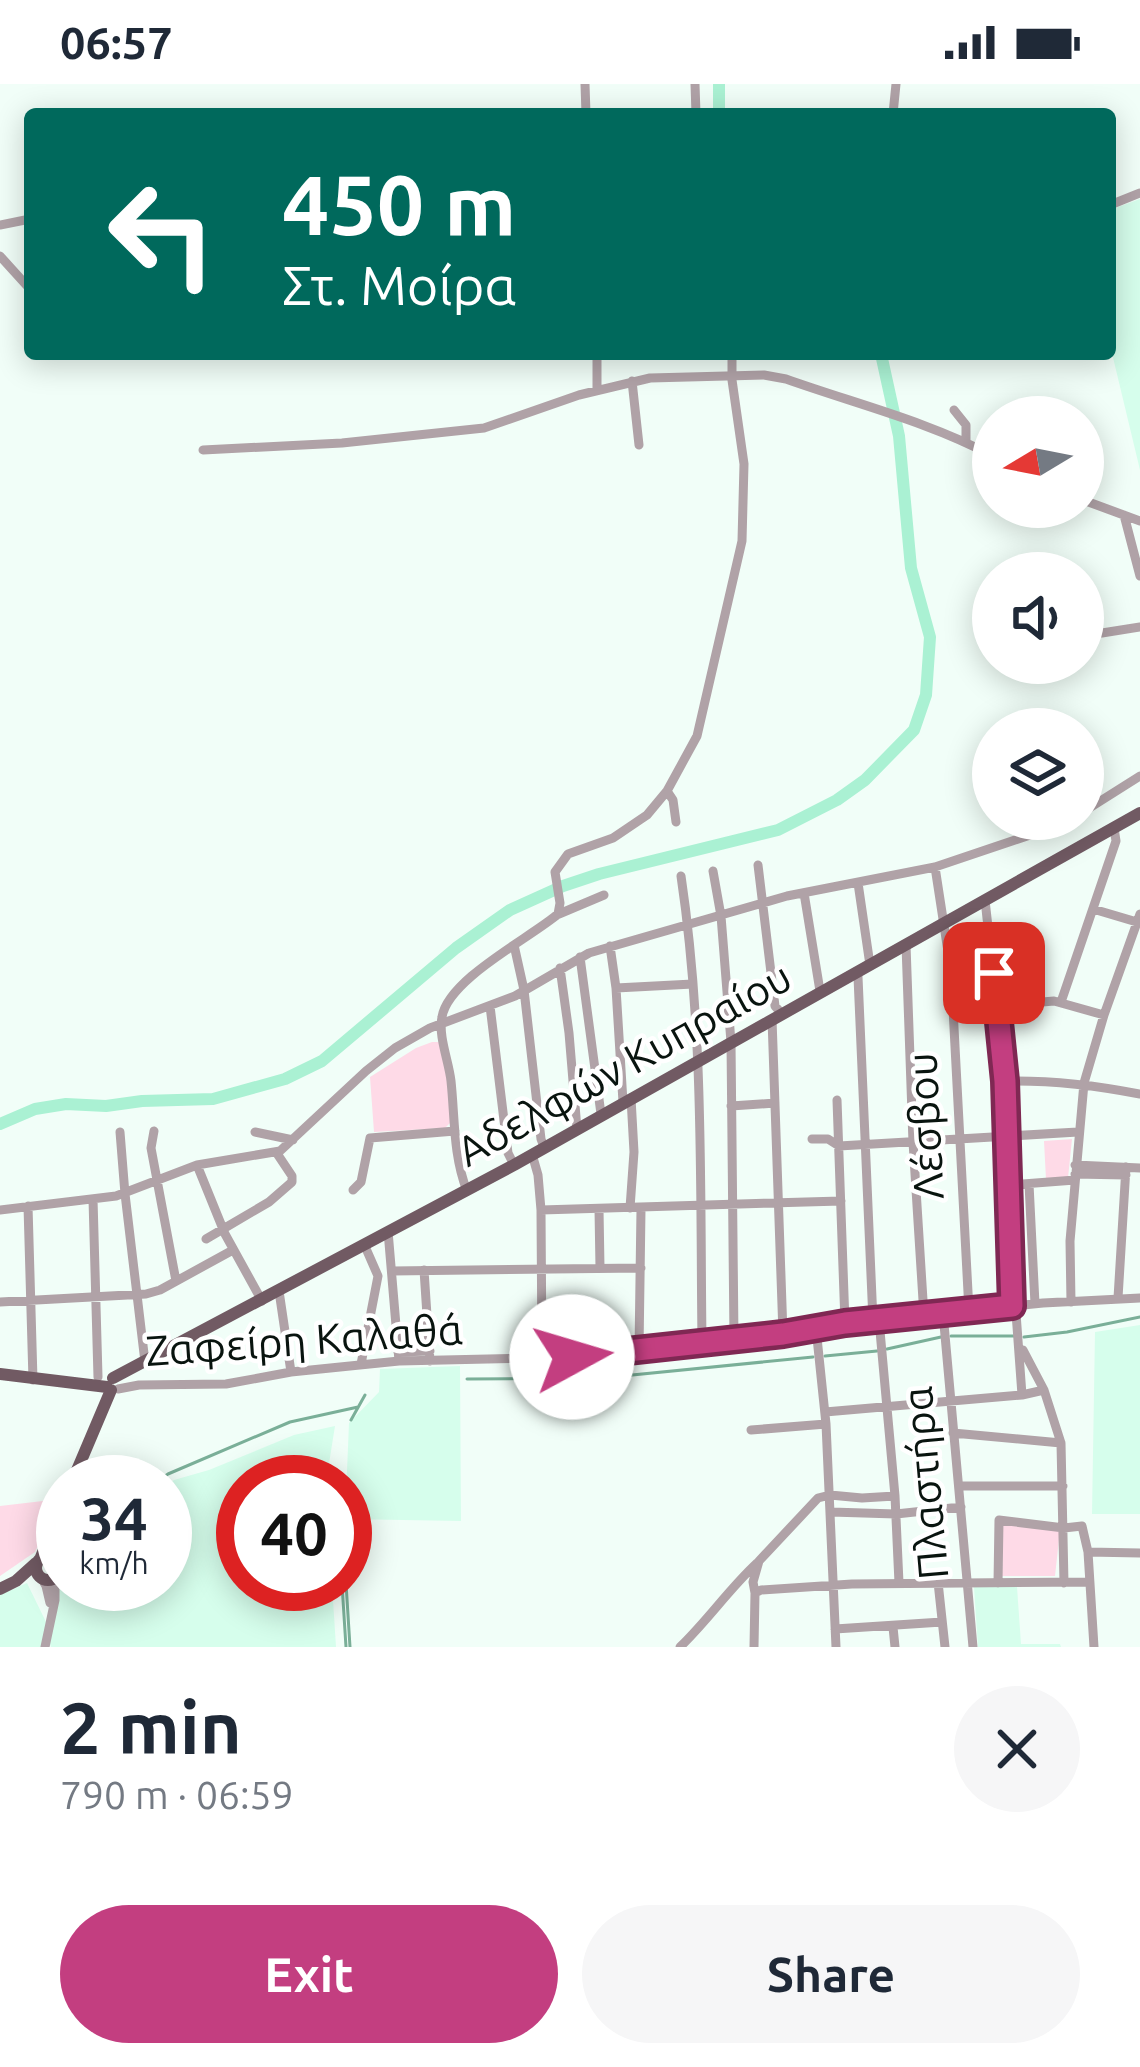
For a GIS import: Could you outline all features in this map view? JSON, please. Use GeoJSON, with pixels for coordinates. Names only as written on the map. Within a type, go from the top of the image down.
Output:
{"type":"FeatureCollection","features":[{"type":"Feature","properties":{"kind":"main road","name":"Αδελφών Κυπραίου"},"geometry":{"type":"LineString","coordinates":[[111,1383],[514,1165],[1136,815]]}},
{"type":"Feature","properties":{"kind":"main road"},"geometry":{"type":"LineString","coordinates":[[0,1374],[111,1383],[83,1455]]}},
{"type":"Feature","properties":{"kind":"main road"},"geometry":{"type":"LineString","coordinates":[[0,1589],[36,1565]]}},
{"type":"Feature","properties":{"kind":"main road"},"geometry":{"type":"LineString","coordinates":[[16,1581],[36,1579]]}},
{"type":"Feature","properties":{"kind":"street"},"geometry":{"type":"LineString","coordinates":[[0,256],[24,282]]}},
{"type":"Feature","properties":{"kind":"street"},"geometry":{"type":"LineString","coordinates":[[597,360],[597,389]]}},
{"type":"Feature","properties":{"kind":"street"},"geometry":{"type":"LineString","coordinates":[[558,914],[555,872],[568,854],[631,828],[667,791],[697,736],[740,552],[744,464],[732,360]]}},
{"type":"Feature","properties":{"kind":"street"},"geometry":{"type":"LineString","coordinates":[[202,450],[342,443],[484,428],[632,381],[733,376],[776,376],[906,418],[972,445]]}},
{"type":"Feature","properties":{"kind":"street"},"geometry":{"type":"LineString","coordinates":[[632,381],[639,445]]}},
{"type":"Feature","properties":{"kind":"street"},"geometry":{"type":"LineString","coordinates":[[954,410],[966,424],[966,442]]}},
{"type":"Feature","properties":{"kind":"street"},"geometry":{"type":"LineString","coordinates":[[1104,508],[1140,520]]}},
{"type":"Feature","properties":{"kind":"street"},"geometry":{"type":"LineString","coordinates":[[1124,515],[1140,576]]}},
{"type":"Feature","properties":{"kind":"street"},"geometry":{"type":"LineString","coordinates":[[1104,633],[1140,627]]}},
{"type":"Feature","properties":{"kind":"street"},"geometry":{"type":"LineString","coordinates":[[1104,799],[1140,776]]}},
{"type":"Feature","properties":{"kind":"street"},"geometry":{"type":"LineString","coordinates":[[667,791],[676,823]]}},
{"type":"Feature","properties":{"kind":"street"},"geometry":{"type":"LineString","coordinates":[[1118,791],[1136,815]]}},
{"type":"Feature","properties":{"kind":"street"},"geometry":{"type":"LineString","coordinates":[[1061,1002],[1116,841],[1114,828]]}},
{"type":"Feature","properties":{"kind":"street"},"geometry":{"type":"LineString","coordinates":[[0,1210],[124,1194],[197,1165],[276,1152],[395,1048],[524,990],[580,957],[764,903],[935,867],[1015,840]]}},
{"type":"Feature","properties":{"kind":"street"},"geometry":{"type":"LineString","coordinates":[[758,866],[777,1016],[775,1103],[783,1334]]}},
{"type":"Feature","properties":{"kind":"street","name":"Λέσβου"},"geometry":{"type":"LineString","coordinates":[[935,867],[951,971],[969,1311]]}},
{"type":"Feature","properties":{"kind":"street"},"geometry":{"type":"LineString","coordinates":[[713,871],[731,1042],[734,1339]]}},
{"type":"Feature","properties":{"kind":"street"},"geometry":{"type":"LineString","coordinates":[[681,876],[699,1060],[702,1342]]}},
{"type":"Feature","properties":{"kind":"street"},"geometry":{"type":"LineString","coordinates":[[858,883],[870,964]]}},
{"type":"Feature","properties":{"kind":"street"},"geometry":{"type":"LineString","coordinates":[[805,893],[820,991]]}},
{"type":"Feature","properties":{"kind":"street"},"geometry":{"type":"LineString","coordinates":[[467,1191],[457,1164],[442,1017],[451,999],[492,958],[558,914],[604,895]]}},
{"type":"Feature","properties":{"kind":"street"},"geometry":{"type":"LineString","coordinates":[[985,900],[1005,1081],[1012,1306],[1022,1395]]}},
{"type":"Feature","properties":{"kind":"street"},"geometry":{"type":"LineString","coordinates":[[1070,1302],[1070,1241],[1084,1083],[1139,920],[1093,909]]}},
{"type":"Feature","properties":{"kind":"street"},"geometry":{"type":"LineString","coordinates":[[514,944],[541,1139],[542,1359]]}},
{"type":"Feature","properties":{"kind":"street"},"geometry":{"type":"LineString","coordinates":[[906,944],[924,1316]]}},
{"type":"Feature","properties":{"kind":"street"},"geometry":{"type":"LineString","coordinates":[[610,946],[634,1152],[641,1268],[639,1350]]}},
{"type":"Feature","properties":{"kind":"street"},"geometry":{"type":"LineString","coordinates":[[580,957],[601,1114]]}},
{"type":"Feature","properties":{"kind":"street"},"geometry":{"type":"LineString","coordinates":[[560,968],[577,1129]]}},
{"type":"Feature","properties":{"kind":"street"},"geometry":{"type":"LineString","coordinates":[[856,972],[876,1320],[899,1583]]}},
{"type":"Feature","properties":{"kind":"street"},"geometry":{"type":"LineString","coordinates":[[616,988],[693,984]]}},
{"type":"Feature","properties":{"kind":"street"},"geometry":{"type":"LineString","coordinates":[[952,1010],[1061,1002],[1104,1016]]}},
{"type":"Feature","properties":{"kind":"street"},"geometry":{"type":"LineString","coordinates":[[490,1006],[508,1153],[514,1165]]}},
{"type":"Feature","properties":{"kind":"street"},"geometry":{"type":"LineString","coordinates":[[1005,1081],[1084,1083],[1140,1093]]}},
{"type":"Feature","properties":{"kind":"street"},"geometry":{"type":"LineString","coordinates":[[837,1100],[845,1323]]}},
{"type":"Feature","properties":{"kind":"street"},"geometry":{"type":"LineString","coordinates":[[731,1106],[775,1103]]}},
{"type":"Feature","properties":{"kind":"street"},"geometry":{"type":"LineString","coordinates":[[154,1131],[151,1148],[176,1281]]}},
{"type":"Feature","properties":{"kind":"street"},"geometry":{"type":"LineString","coordinates":[[353,1190],[361,1182],[370,1138],[454,1131]]}},
{"type":"Feature","properties":{"kind":"street"},"geometry":{"type":"LineString","coordinates":[[120,1132],[137,1295],[139,1385]]}},
{"type":"Feature","properties":{"kind":"street"},"geometry":{"type":"LineString","coordinates":[[262,1154],[257,1132],[293,1140]]}},
{"type":"Feature","properties":{"kind":"street"},"geometry":{"type":"LineString","coordinates":[[812,1139],[827,1139],[839,1146],[1078,1132]]}},
{"type":"Feature","properties":{"kind":"street"},"geometry":{"type":"LineString","coordinates":[[206,1239],[269,1202],[292,1182],[276,1152]]}},
{"type":"Feature","properties":{"kind":"street"},"geometry":{"type":"LineString","coordinates":[[197,1165],[233,1250],[262,1301]]}},
{"type":"Feature","properties":{"kind":"street"},"geometry":{"type":"LineString","coordinates":[[1009,1185],[1140,1168]]}},
{"type":"Feature","properties":{"kind":"street"},"geometry":{"type":"LineString","coordinates":[[1118,1298],[1126,1171]]}},
{"type":"Feature","properties":{"kind":"street"},"geometry":{"type":"LineString","coordinates":[[1029,1184],[1034,1304]]}},
{"type":"Feature","properties":{"kind":"street"},"geometry":{"type":"LineString","coordinates":[[93,1199],[96,1297],[111,1383]]}},
{"type":"Feature","properties":{"kind":"street"},"geometry":{"type":"LineString","coordinates":[[541,1210],[841,1201]]}},
{"type":"Feature","properties":{"kind":"street"},"geometry":{"type":"LineString","coordinates":[[28,1206],[34,1380]]}},
{"type":"Feature","properties":{"kind":"street"},"geometry":{"type":"LineString","coordinates":[[599,1209],[600,1268]]}},
{"type":"Feature","properties":{"kind":"street"},"geometry":{"type":"LineString","coordinates":[[388,1231],[398,1357]]}},
{"type":"Feature","properties":{"kind":"street"},"geometry":{"type":"LineString","coordinates":[[361,1364],[378,1276],[364,1244]]}},
{"type":"Feature","properties":{"kind":"street"},"geometry":{"type":"LineString","coordinates":[[0,1302],[160,1290],[233,1250]]}},
{"type":"Feature","properties":{"kind":"street"},"geometry":{"type":"LineString","coordinates":[[392,1271],[641,1268]]}},
{"type":"Feature","properties":{"kind":"street"},"geometry":{"type":"LineString","coordinates":[[424,1270],[430,1356]]}},
{"type":"Feature","properties":{"kind":"street"},"geometry":{"type":"LineString","coordinates":[[279,1291],[291,1372]]}},
{"type":"Feature","properties":{"kind":"street","name":"Ζαφείρη Καλαθά"},"geometry":{"type":"LineString","coordinates":[[111,1383],[226,1384],[398,1357],[542,1359],[783,1334],[845,1323],[1140,1298]]}},
{"type":"Feature","properties":{"kind":"street","name":"Πλαστήρα"},"geometry":{"type":"LineString","coordinates":[[944,1313],[973,1647]]}},
{"type":"Feature","properties":{"kind":"street"},"geometry":{"type":"LineString","coordinates":[[816,1328],[836,1647]]}},
{"type":"Feature","properties":{"kind":"street"},"geometry":{"type":"LineString","coordinates":[[1019,1343],[1044,1390],[1061,1443],[1064,1582]]}},
{"type":"Feature","properties":{"kind":"street"},"geometry":{"type":"LineString","coordinates":[[751,1430],[886,1406],[1044,1390]]}},
{"type":"Feature","properties":{"kind":"street"},"geometry":{"type":"LineString","coordinates":[[953,1433],[1061,1443]]}},
{"type":"Feature","properties":{"kind":"street"},"geometry":{"type":"LineString","coordinates":[[959,1486],[1063,1486]]}},
{"type":"Feature","properties":{"kind":"street"},"geometry":{"type":"LineString","coordinates":[[680,1647],[810,1504],[822,1496],[895,1496]]}},
{"type":"Feature","properties":{"kind":"street"},"geometry":{"type":"LineString","coordinates":[[831,1512],[896,1514],[961,1507]]}},
{"type":"Feature","properties":{"kind":"street"},"geometry":{"type":"LineString","coordinates":[[998,1582],[999,1520],[1082,1526],[1094,1647]]}},
{"type":"Feature","properties":{"kind":"street"},"geometry":{"type":"LineString","coordinates":[[1088,1552],[1140,1553]]}},
{"type":"Feature","properties":{"kind":"street"},"geometry":{"type":"LineString","coordinates":[[754,1647],[753,1582],[759,1561]]}},
{"type":"Feature","properties":{"kind":"street"},"geometry":{"type":"LineString","coordinates":[[938,1582],[945,1647]]}},
{"type":"Feature","properties":{"kind":"street"},"geometry":{"type":"LineString","coordinates":[[755,1593],[831,1585],[1089,1582]]}},
{"type":"Feature","properties":{"kind":"street"},"geometry":{"type":"LineString","coordinates":[[45,1647],[50,1611]]}},
{"type":"Feature","properties":{"kind":"street"},"geometry":{"type":"LineString","coordinates":[[835,1629],[942,1622]]}},
{"type":"Feature","properties":{"kind":"street"},"geometry":{"type":"LineString","coordinates":[[893,1628],[895,1647]]}},
{"type":"Feature","properties":{"kind":"shaded area"},"geometry":{"type":"Polygon","coordinates":[[[1140,199],[1140,470],[1114,360],[1116,208],[1140,199]]]}},
{"type":"Feature","properties":{"kind":"shaded area"},"geometry":{"type":"Polygon","coordinates":[[[432,1042],[444,1049],[451,1122],[445,1128],[374,1132],[370,1077],[432,1042]]]}},
{"type":"Feature","properties":{"kind":"shaded area"},"geometry":{"type":"Polygon","coordinates":[[[1072,1139],[1068,1178],[1046,1179],[1044,1141],[1072,1139]]]}},
{"type":"Feature","properties":{"kind":"shaded area"},"geometry":{"type":"Polygon","coordinates":[[[1140,1325],[1140,1514],[1092,1514],[1095,1332],[1140,1325]]]}},
{"type":"Feature","properties":{"kind":"shaded area"},"geometry":{"type":"Polygon","coordinates":[[[460,1366],[461,1521],[372,1519],[372,1455],[348,1455],[349,1423],[379,1392],[380,1369],[460,1366]]]}},
{"type":"Feature","properties":{"kind":"shaded area"},"geometry":{"type":"Polygon","coordinates":[[[335,1426],[330,1455],[245,1455],[294,1435],[335,1426]]]}},
{"type":"Feature","properties":{"kind":"shaded area"},"geometry":{"type":"Polygon","coordinates":[[[216,1467],[216,1611],[334,1611],[336,1647],[51,1647],[55,1611],[192,1611],[192,1475],[216,1467]]]}},
{"type":"Feature","properties":{"kind":"shaded area"},"geometry":{"type":"Polygon","coordinates":[[[36,1502],[35,1552],[0,1576],[0,1506],[36,1502]]]}},
{"type":"Feature","properties":{"kind":"shaded area"},"geometry":{"type":"Polygon","coordinates":[[[1003,1525],[1060,1530],[1055,1576],[1002,1576],[1003,1525]]]}},
{"type":"Feature","properties":{"kind":"shaded area"},"geometry":{"type":"Polygon","coordinates":[[[27,1583],[36,1611],[46,1622],[42,1647],[0,1647],[0,1595],[27,1583]]]}},
{"type":"Feature","properties":{"kind":"shaded area"},"geometry":{"type":"Polygon","coordinates":[[[974,1587],[1017,1587],[1021,1644],[1061,1647],[978,1647],[974,1587]]]}},
{"type":"Feature","properties":{"kind":"waterway"},"geometry":{"type":"LineString","coordinates":[[719,84],[719,108]]}},
{"type":"Feature","properties":{"kind":"waterway"},"geometry":{"type":"LineString","coordinates":[[0,1124],[35,1109],[66,1104],[213,1099],[285,1079],[322,1061],[456,948],[510,910],[599,874],[778,830],[865,780],[914,730],[926,695],[930,637],[911,568],[899,436],[882,360]]}},
{"type":"Feature","properties":{"kind":"waterway"},"geometry":{"type":"LineString","coordinates":[[1024,1337],[1140,1317]]}},
{"type":"Feature","properties":{"kind":"waterway"},"geometry":{"type":"LineString","coordinates":[[951,1336],[1014,1336]]}},
{"type":"Feature","properties":{"kind":"waterway"},"geometry":{"type":"LineString","coordinates":[[887,1349],[941,1337]]}},
{"type":"Feature","properties":{"kind":"waterway"},"geometry":{"type":"LineString","coordinates":[[825,1356],[877,1351]]}},
{"type":"Feature","properties":{"kind":"waterway"},"geometry":{"type":"LineString","coordinates":[[467,1379],[602,1378],[813,1357]]}},
{"type":"Feature","properties":{"kind":"waterway"},"geometry":{"type":"LineString","coordinates":[[351,1420],[365,1395]]}},
{"type":"Feature","properties":{"kind":"waterway"},"geometry":{"type":"LineString","coordinates":[[192,1464],[290,1422],[358,1407]]}},
{"type":"Feature","properties":{"kind":"waterway"},"geometry":{"type":"LineString","coordinates":[[344,1611],[346,1647]]}},
{"type":"Feature","properties":{"kind":"waterway"},"geometry":{"type":"LineString","coordinates":[[348,1611],[350,1647]]}},
{"type":"Feature","properties":{"kind":"route"},"geometry":{"type":"LineString","coordinates":[[572,1357],[1012,1306],[1005,1081],[994,973]]}}]}
